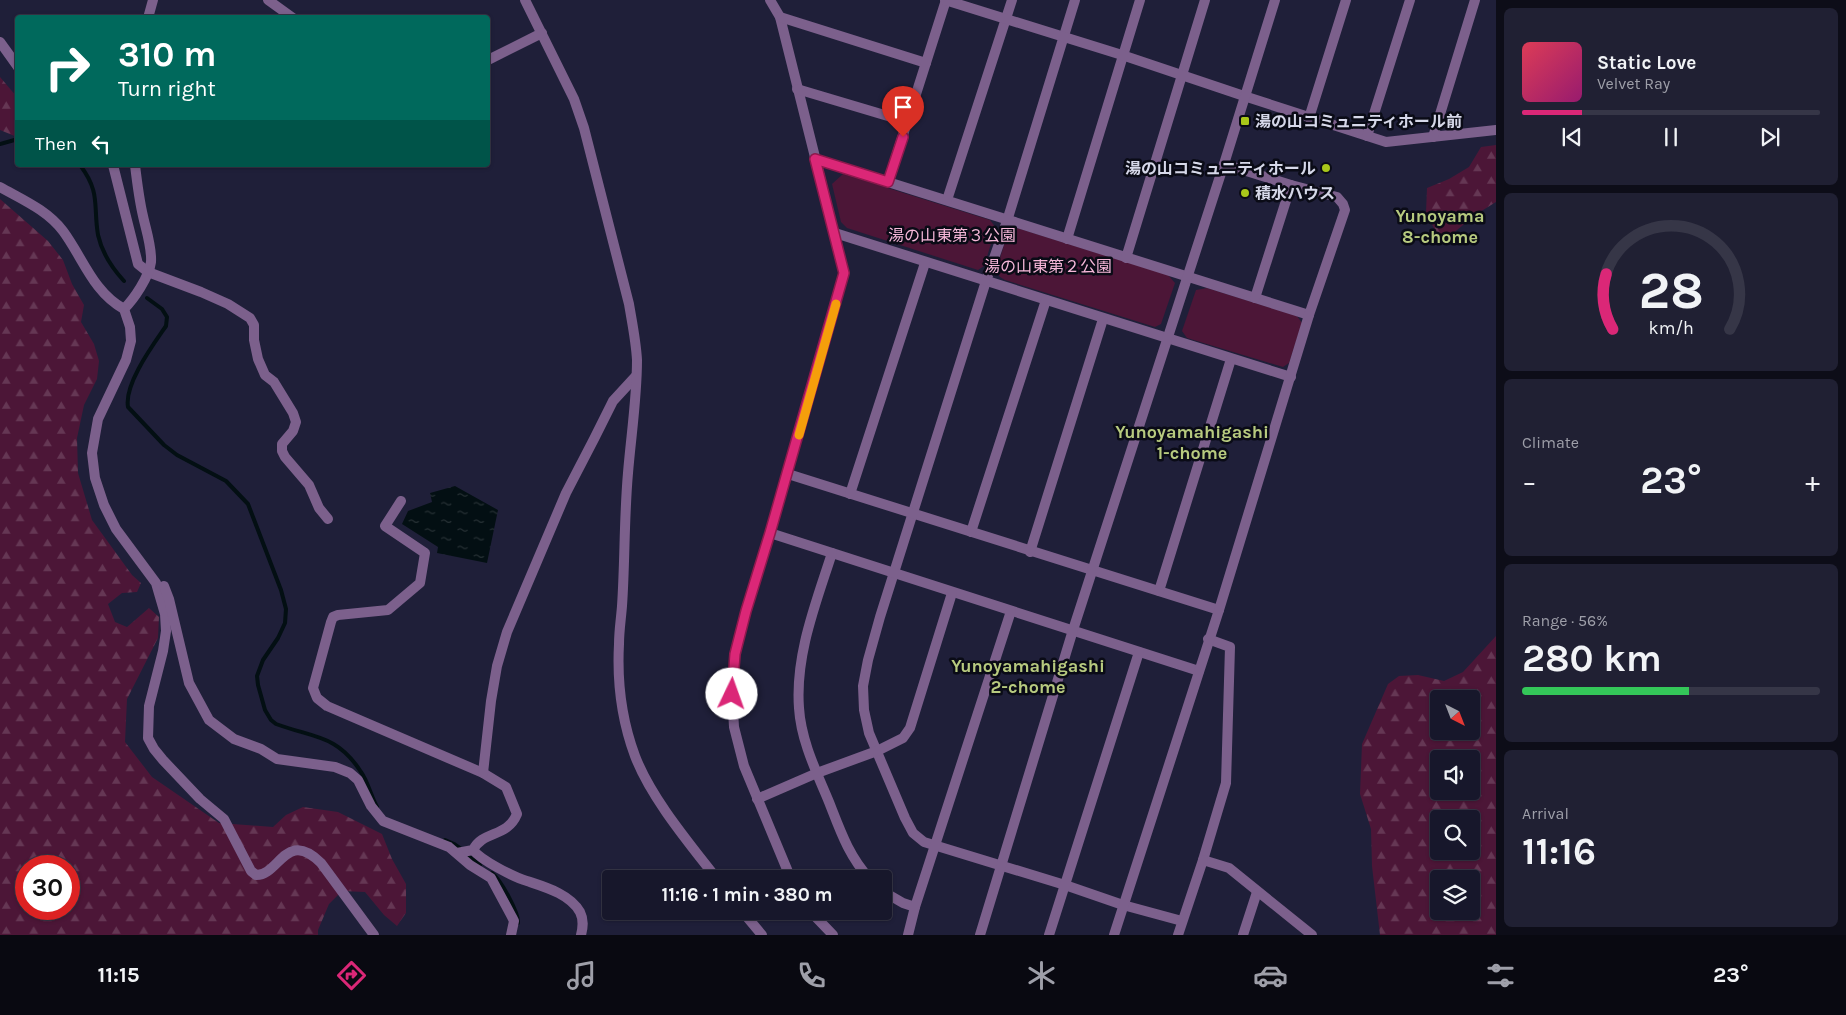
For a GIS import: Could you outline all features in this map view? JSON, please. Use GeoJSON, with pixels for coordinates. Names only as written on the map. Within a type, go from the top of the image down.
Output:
{"type":"FeatureCollection","features":[{"type":"Feature","properties":{"kind":"street"},"geometry":{"type":"LineString","coordinates":[[149,15],[153,0]]}},
{"type":"Feature","properties":{"kind":"street"},"geometry":{"type":"LineString","coordinates":[[268,0],[290,15]]}},
{"type":"Feature","properties":{"kind":"street"},"geometry":{"type":"LineString","coordinates":[[525,0],[574,99],[584,128],[629,304],[637,358],[618,645],[619,679],[624,720],[635,757],[649,784],[710,870]]}},
{"type":"Feature","properties":{"kind":"street"},"geometry":{"type":"LineString","coordinates":[[770,0],[780,17],[844,273],[735,654],[733,684],[734,727],[744,766],[787,870]]}},
{"type":"Feature","properties":{"kind":"street"},"geometry":{"type":"LineString","coordinates":[[888,182],[946,0],[1122,55],[1308,118],[1386,142],[1496,130]]}},
{"type":"Feature","properties":{"kind":"street"},"geometry":{"type":"LineString","coordinates":[[947,200],[1012,0]]}},
{"type":"Feature","properties":{"kind":"street"},"geometry":{"type":"LineString","coordinates":[[1075,0],[1007,221],[893,572],[868,660],[863,686],[864,710],[869,733],[905,818],[913,833],[924,842],[1065,885],[1123,905],[1182,921]]}},
{"type":"Feature","properties":{"kind":"street"},"geometry":{"type":"LineString","coordinates":[[1067,239],[1140,0]]}},
{"type":"Feature","properties":{"kind":"street"},"geometry":{"type":"LineString","coordinates":[[1126,258],[1205,0]]}},
{"type":"Feature","properties":{"kind":"street"},"geometry":{"type":"LineString","coordinates":[[980,935],[1073,630],[1168,339],[1275,0]]}},
{"type":"Feature","properties":{"kind":"street"},"geometry":{"type":"LineString","coordinates":[[1308,118],[1346,0]]}},
{"type":"Feature","properties":{"kind":"street"},"geometry":{"type":"LineString","coordinates":[[1367,136],[1410,0]]}},
{"type":"Feature","properties":{"kind":"street"},"geometry":{"type":"LineString","coordinates":[[1433,137],[1475,0]]}},
{"type":"Feature","properties":{"kind":"street"},"geometry":{"type":"LineString","coordinates":[[780,17],[926,64]]}},
{"type":"Feature","properties":{"kind":"street"},"geometry":{"type":"LineString","coordinates":[[490,59],[542,33]]}},
{"type":"Feature","properties":{"kind":"street"},"geometry":{"type":"LineString","coordinates":[[0,42],[15,63]]}},
{"type":"Feature","properties":{"kind":"street"},"geometry":{"type":"LineString","coordinates":[[798,89],[908,122]]}},
{"type":"Feature","properties":{"kind":"street"},"geometry":{"type":"LineString","coordinates":[[815,159],[1308,315]]}},
{"type":"Feature","properties":{"kind":"street"},"geometry":{"type":"LineString","coordinates":[[1114,935],[1208,639],[1219,610],[1291,377],[1308,315],[1345,210],[1337,197],[1224,164]]}},
{"type":"Feature","properties":{"kind":"street"},"geometry":{"type":"LineString","coordinates":[[114,167],[138,264],[148,272],[228,304],[250,318],[254,325],[254,340],[258,359],[265,375],[274,382],[289,406],[296,422],[293,431],[282,444],[282,451],[309,486],[319,508],[328,519]]}},
{"type":"Feature","properties":{"kind":"street"},"geometry":{"type":"LineString","coordinates":[[124,310],[133,300],[148,272],[151,262],[138,195],[135,167]]}},
{"type":"Feature","properties":{"kind":"street"},"geometry":{"type":"LineString","coordinates":[[1255,298],[1291,185]]}},
{"type":"Feature","properties":{"kind":"street"},"geometry":{"type":"LineString","coordinates":[[0,187],[42,210],[62,231],[101,292],[112,303],[124,310],[130,328],[131,341],[126,360],[98,419],[92,453],[95,478],[104,505],[135,556],[156,583],[166,614],[163,651],[149,706],[148,738],[154,750],[200,799],[224,819],[251,871],[256,875],[261,875],[295,850],[313,855],[321,863],[374,935]]}},
{"type":"Feature","properties":{"kind":"street"},"geometry":{"type":"LineString","coordinates":[[835,234],[1291,377]]}},
{"type":"Feature","properties":{"kind":"street"},"geometry":{"type":"LineString","coordinates":[[850,494],[925,262]]}},
{"type":"Feature","properties":{"kind":"street"},"geometry":{"type":"LineString","coordinates":[[971,532],[1046,300]]}},
{"type":"Feature","properties":{"kind":"street"},"geometry":{"type":"LineString","coordinates":[[1030,552],[1103,319]]}},
{"type":"Feature","properties":{"kind":"street"},"geometry":{"type":"LineString","coordinates":[[1159,591],[1231,359]]}},
{"type":"Feature","properties":{"kind":"street"},"geometry":{"type":"LineString","coordinates":[[483,773],[497,666],[507,632],[562,502],[594,438],[613,401],[636,376]]}},
{"type":"Feature","properties":{"kind":"street"},"geometry":{"type":"LineString","coordinates":[[788,474],[1093,572],[1219,610]]}},
{"type":"Feature","properties":{"kind":"street"},"geometry":{"type":"LineString","coordinates":[[401,501],[385,526],[425,553],[420,583],[388,610],[334,617],[314,693],[322,704],[483,773],[506,786],[517,814],[513,823],[503,831],[483,838],[476,844],[473,850]]}},
{"type":"Feature","properties":{"kind":"street"},"geometry":{"type":"LineString","coordinates":[[770,533],[952,593],[1199,670]]}},
{"type":"Feature","properties":{"kind":"street"},"geometry":{"type":"LineString","coordinates":[[832,553],[807,634],[799,670],[799,709],[803,731],[817,774],[846,844],[862,870]]}},
{"type":"Feature","properties":{"kind":"street"},"geometry":{"type":"LineString","coordinates":[[156,583],[163,583],[169,599],[189,683],[197,702],[209,720],[234,739],[261,749],[277,759],[334,766],[350,773],[358,780],[371,806],[383,821],[449,847],[470,865],[490,878],[495,884],[514,922],[511,935]]}},
{"type":"Feature","properties":{"kind":"street"},"geometry":{"type":"LineString","coordinates":[[757,799],[877,751],[903,738],[910,728],[952,593]]}},
{"type":"Feature","properties":{"kind":"street"},"geometry":{"type":"LineString","coordinates":[[908,935],[915,907],[1011,611]]}},
{"type":"Feature","properties":{"kind":"street"},"geometry":{"type":"LineString","coordinates":[[1178,935],[1226,783],[1230,647],[1208,639]]}},
{"type":"Feature","properties":{"kind":"street"},"geometry":{"type":"LineString","coordinates":[[1049,935],[1139,652]]}},
{"type":"Feature","properties":{"kind":"street"},"geometry":{"type":"LineString","coordinates":[[457,853],[473,850]]}},
{"type":"Feature","properties":{"kind":"street"},"geometry":{"type":"LineString","coordinates":[[473,850],[482,859],[569,900],[581,913],[583,922],[582,935]]}},
{"type":"Feature","properties":{"kind":"street"},"geometry":{"type":"LineString","coordinates":[[1203,860],[1229,868],[1309,934]]}},
{"type":"Feature","properties":{"kind":"street"},"geometry":{"type":"LineString","coordinates":[[1243,935],[1257,892]]}},
{"type":"Feature","properties":{"kind":"street"},"geometry":{"type":"LineString","coordinates":[[892,897],[915,907]]}},
{"type":"Feature","properties":{"kind":"street"},"geometry":{"type":"LineString","coordinates":[[750,920],[762,935]]}},
{"type":"Feature","properties":{"kind":"street"},"geometry":{"type":"LineString","coordinates":[[819,920],[833,935]]}},
{"type":"Feature","properties":{"kind":"green space"},"geometry":{"type":"Polygon","coordinates":[[[0,77],[15,95],[15,136],[0,130],[0,77]]]}},
{"type":"Feature","properties":{"kind":"green space"},"geometry":{"type":"Polygon","coordinates":[[[1496,145],[1496,202],[1475,215],[1451,235],[1437,234],[1426,213],[1427,188],[1449,179],[1469,167],[1481,147],[1496,145]]]}},
{"type":"Feature","properties":{"kind":"green space","name":"湯の山東第３公園"},"geometry":{"type":"Polygon","coordinates":[[[843,174],[990,220],[996,228],[984,266],[978,270],[847,228],[841,222],[832,184],[843,174]]]}},
{"type":"Feature","properties":{"kind":"green space"},"geometry":{"type":"Polygon","coordinates":[[[0,199],[48,241],[63,260],[72,284],[84,305],[81,322],[94,344],[99,361],[97,379],[84,405],[77,438],[78,473],[92,520],[132,575],[141,583],[137,592],[122,593],[108,604],[115,622],[127,627],[149,608],[159,617],[158,638],[127,699],[125,742],[152,777],[219,823],[273,827],[286,815],[303,807],[338,812],[382,834],[392,859],[406,884],[406,913],[397,926],[384,915],[365,892],[342,891],[329,904],[318,930],[318,935],[0,935],[0,199]]]}},
{"type":"Feature","properties":{"kind":"green space","name":"湯の山東第２公園"},"geometry":{"type":"Polygon","coordinates":[[[1017,228],[1168,275],[1175,283],[1161,324],[1155,327],[1000,277],[996,271],[1009,229],[1017,228]]]}},
{"type":"Feature","properties":{"kind":"green space"},"geometry":{"type":"Polygon","coordinates":[[[1207,288],[1297,316],[1302,323],[1289,363],[1283,367],[1187,338],[1182,331],[1196,290],[1207,288]]]}},
{"type":"Feature","properties":{"kind":"green space"},"geometry":{"type":"Polygon","coordinates":[[[1496,636],[1496,935],[1380,935],[1372,866],[1371,829],[1360,794],[1362,744],[1388,684],[1399,676],[1418,675],[1444,681],[1463,672],[1496,636]]]}},
{"type":"Feature","properties":{"kind":"water"},"geometry":{"type":"Polygon","coordinates":[[[455,486],[498,510],[487,563],[437,553],[438,547],[402,524],[408,511],[432,502],[430,493],[455,486]]]}},
{"type":"Feature","properties":{"kind":"waterway"},"geometry":{"type":"LineString","coordinates":[[0,144],[15,140]]}},
{"type":"Feature","properties":{"kind":"waterway"},"geometry":{"type":"LineString","coordinates":[[81,167],[94,192],[98,235],[102,248],[124,281]]}},
{"type":"Feature","properties":{"kind":"waterway"},"geometry":{"type":"LineString","coordinates":[[147,298],[162,309],[167,317],[166,326],[135,376],[130,387],[128,407],[164,445],[177,455],[226,481],[248,504],[281,590],[286,609],[285,623],[278,638],[263,660],[257,676],[265,710],[276,724],[323,739],[343,750],[363,776],[377,807]]}},
{"type":"Feature","properties":{"kind":"waterway"},"geometry":{"type":"LineString","coordinates":[[445,840],[461,849]]}},
{"type":"Feature","properties":{"kind":"waterway"},"geometry":{"type":"LineString","coordinates":[[466,854],[480,865]]}},
{"type":"Feature","properties":{"kind":"waterway"},"geometry":{"type":"LineString","coordinates":[[492,873],[509,897],[516,912],[518,923]]}},
{"type":"Feature","properties":{"kind":"slow traffic"},"geometry":{"type":"LineString","coordinates":[[799,435],[836,304]]}},
{"type":"Feature","properties":{"kind":"place","name":"湯の山コミュニティホール前"},"geometry":{"type":"Point","coordinates":[1245,121]}},
{"type":"Feature","properties":{"kind":"place","name":"湯の山コミュニティホール"},"geometry":{"type":"Point","coordinates":[1326,168]}},
{"type":"Feature","properties":{"kind":"place","name":"積水ハウス"},"geometry":{"type":"Point","coordinates":[1245,193]}},
{"type":"Feature","properties":{"kind":"district","name":"Yunoyama 8-chome"},"geometry":{"type":"Point","coordinates":[1440,226]}},
{"type":"Feature","properties":{"kind":"district","name":"Yunoyamahigashi 1-chome"},"geometry":{"type":"Point","coordinates":[1192,442]}},
{"type":"Feature","properties":{"kind":"district","name":"Yunoyamahigashi 2-chome"},"geometry":{"type":"Point","coordinates":[1028,676]}},
{"type":"Feature","properties":{"kind":"route"},"geometry":{"type":"LineString","coordinates":[[732,694],[735,654],[746,611],[844,273],[815,159],[888,182],[903,137]]}}]}
